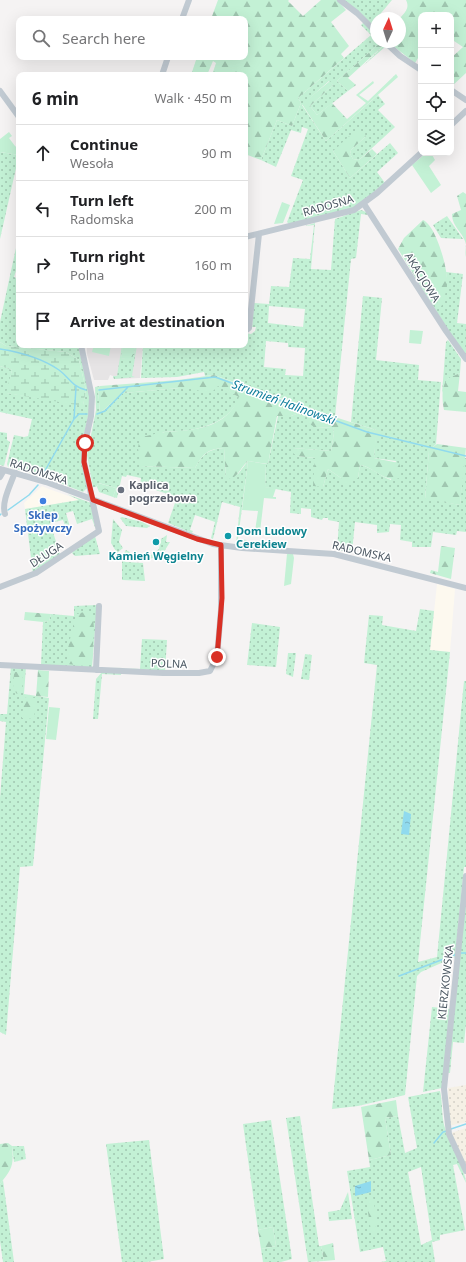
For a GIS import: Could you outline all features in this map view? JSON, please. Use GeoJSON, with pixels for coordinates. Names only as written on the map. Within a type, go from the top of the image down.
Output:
{"type":"FeatureCollection","features":[{"type":"Feature","properties":{"kind":"street"},"geometry":{"type":"LineString","coordinates":[[183,16],[189,0]]}},
{"type":"Feature","properties":{"kind":"street"},"geometry":{"type":"LineString","coordinates":[[340,0],[357,13],[370,26]]}},
{"type":"Feature","properties":{"kind":"street"},"geometry":{"type":"LineString","coordinates":[[391,48],[400,56],[418,68]]}},
{"type":"Feature","properties":{"kind":"street"},"geometry":{"type":"LineString","coordinates":[[163,72],[167,60]]}},
{"type":"Feature","properties":{"kind":"street"},"geometry":{"type":"LineString","coordinates":[[0,91],[16,113]]}},
{"type":"Feature","properties":{"kind":"street"},"geometry":{"type":"LineString","coordinates":[[454,92],[466,100]]}},
{"type":"Feature","properties":{"kind":"street"},"geometry":{"type":"LineString","coordinates":[[454,122],[466,112]]}},
{"type":"Feature","properties":{"kind":"street","name":"RADOSNA"},"geometry":{"type":"LineString","coordinates":[[248,236],[348,212],[364,204],[418,156]]}},
{"type":"Feature","properties":{"kind":"street","name":"AKACJOWA"},"geometry":{"type":"LineString","coordinates":[[364,204],[449,337],[466,359]]}},
{"type":"Feature","properties":{"kind":"street"},"geometry":{"type":"LineString","coordinates":[[248,329],[250,328],[259,234]]}},
{"type":"Feature","properties":{"kind":"street"},"geometry":{"type":"LineString","coordinates":[[82,348],[92,397],[91,416],[84,453],[89,489],[93,500]]}},
{"type":"Feature","properties":{"kind":"street"},"geometry":{"type":"LineString","coordinates":[[0,477],[2,470]]}},
{"type":"Feature","properties":{"kind":"street","name":"RADOMSKA"},"geometry":{"type":"LineString","coordinates":[[2,470],[15,472],[197,539],[221,545],[344,555],[466,588]]}},
{"type":"Feature","properties":{"kind":"street"},"geometry":{"type":"LineString","coordinates":[[5,514],[3,509],[15,472]]}},
{"type":"Feature","properties":{"kind":"street","name":"DŁUGA"},"geometry":{"type":"LineString","coordinates":[[0,587],[36,573],[99,531],[93,500]]}},
{"type":"Feature","properties":{"kind":"street","name":"POLNA"},"geometry":{"type":"LineString","coordinates":[[0,665],[199,674],[210,671],[217,657],[221,610],[221,545]]}},
{"type":"Feature","properties":{"kind":"street"},"geometry":{"type":"LineString","coordinates":[[96,670],[99,606]]}},
{"type":"Feature","properties":{"kind":"street","name":"KIERZKOWSKA"},"geometry":{"type":"LineString","coordinates":[[466,876],[444,1089],[449,1134],[466,1171]]}},
{"type":"Feature","properties":{"kind":"shaded area"},"geometry":{"type":"Polygon","coordinates":[[[87,348],[143,348],[140,378],[114,379],[113,376],[110,375],[108,380],[94,380],[87,354],[87,348]]]}},
{"type":"Feature","properties":{"kind":"shaded area"},"geometry":{"type":"Polygon","coordinates":[[[42,486],[80,500],[25,509],[24,503],[42,486]]]}},
{"type":"Feature","properties":{"kind":"shaded area"},"geometry":{"type":"Polygon","coordinates":[[[437,584],[455,589],[450,652],[430,650],[437,584]]]}},
{"type":"Feature","properties":{"kind":"green space"},"geometry":{"type":"Polygon","coordinates":[[[218,0],[289,0],[288,1],[303,16],[321,0],[337,0],[346,10],[331,22],[349,46],[341,54],[344,58],[298,98],[301,103],[292,126],[277,120],[261,160],[248,155],[248,72],[213,72],[216,63],[213,61],[208,72],[192,72],[196,60],[248,60],[248,16],[212,16],[218,0]]]}},
{"type":"Feature","properties":{"kind":"green space"},"geometry":{"type":"Polygon","coordinates":[[[343,0],[392,0],[382,12],[370,12],[370,24],[343,0]]]}},
{"type":"Feature","properties":{"kind":"green space"},"geometry":{"type":"Polygon","coordinates":[[[406,0],[466,0],[466,73],[454,84],[454,55],[463,47],[454,41],[454,12],[418,12],[418,58],[415,63],[396,48],[406,48],[405,12],[407,3],[406,0]]]}},
{"type":"Feature","properties":{"kind":"green space"},"geometry":{"type":"Polygon","coordinates":[[[364,22],[370,28],[370,34],[361,25],[364,22]]]}},
{"type":"Feature","properties":{"kind":"green space"},"geometry":{"type":"Polygon","coordinates":[[[370,36],[370,48],[374,48],[337,81],[348,91],[317,115],[310,106],[333,85],[329,81],[302,105],[326,141],[378,95],[385,104],[378,110],[395,127],[359,160],[353,159],[350,154],[351,150],[366,136],[333,151],[350,178],[390,143],[398,153],[377,172],[385,183],[356,207],[289,224],[287,222],[303,180],[291,176],[308,129],[302,127],[301,133],[291,130],[276,167],[261,160],[277,120],[292,126],[301,103],[298,98],[370,36]]]}},
{"type":"Feature","properties":{"kind":"green space"},"geometry":{"type":"Polygon","coordinates":[[[374,48],[381,48],[348,78],[356,85],[348,91],[337,81],[374,48]]]}},
{"type":"Feature","properties":{"kind":"green space"},"geometry":{"type":"Polygon","coordinates":[[[381,48],[384,48],[363,66],[381,48]]]}},
{"type":"Feature","properties":{"kind":"green space"},"geometry":{"type":"Polygon","coordinates":[[[396,74],[398,77],[326,141],[302,104],[330,81],[333,85],[310,106],[317,115],[332,103],[347,119],[366,103],[356,95],[373,81],[374,83],[359,95],[368,101],[396,74]]]}},
{"type":"Feature","properties":{"kind":"green space"},"geometry":{"type":"Polygon","coordinates":[[[357,129],[366,136],[351,150],[350,154],[353,159],[359,160],[372,149],[377,154],[350,178],[333,151],[357,129]]]}},
{"type":"Feature","properties":{"kind":"green space"},"geometry":{"type":"Polygon","coordinates":[[[9,132],[12,136],[9,138],[16,147],[16,155],[0,152],[0,139],[9,132]]]}},
{"type":"Feature","properties":{"kind":"green space"},"geometry":{"type":"Polygon","coordinates":[[[0,152],[16,155],[16,168],[0,239],[0,152]]]}},
{"type":"Feature","properties":{"kind":"green space"},"geometry":{"type":"Polygon","coordinates":[[[422,156],[433,156],[435,160],[429,166],[441,185],[431,193],[412,165],[422,156]]]}},
{"type":"Feature","properties":{"kind":"green space"},"geometry":{"type":"Polygon","coordinates":[[[463,192],[466,194],[466,244],[463,236],[452,219],[452,214],[461,210],[457,196],[463,192]]]}},
{"type":"Feature","properties":{"kind":"green space"},"geometry":{"type":"Polygon","coordinates":[[[282,202],[290,205],[283,223],[274,224],[282,202]]]}},
{"type":"Feature","properties":{"kind":"green space"},"geometry":{"type":"Polygon","coordinates":[[[361,210],[366,212],[368,215],[361,214],[356,258],[351,259],[335,417],[214,375],[205,376],[204,372],[177,377],[141,378],[143,348],[248,348],[248,334],[251,334],[255,331],[256,327],[252,327],[254,303],[269,304],[271,286],[289,287],[293,258],[310,259],[314,225],[305,226],[315,223],[311,269],[331,270],[335,219],[361,210]],[[269,306],[268,323],[303,327],[305,309],[269,306]],[[266,341],[264,367],[286,369],[285,375],[303,376],[305,348],[288,347],[288,343],[266,341]]]}},
{"type":"Feature","properties":{"kind":"green space"},"geometry":{"type":"Polygon","coordinates":[[[447,216],[463,239],[441,238],[433,225],[447,216]]]}},
{"type":"Feature","properties":{"kind":"green space"},"geometry":{"type":"Polygon","coordinates":[[[423,220],[428,224],[436,237],[445,264],[447,281],[442,306],[425,293],[398,249],[404,238],[423,220]]]}},
{"type":"Feature","properties":{"kind":"green space"},"geometry":{"type":"Polygon","coordinates":[[[16,248],[16,271],[14,277],[16,278],[16,347],[6,346],[0,342],[0,322],[16,248]]]}},
{"type":"Feature","properties":{"kind":"green space"},"geometry":{"type":"Polygon","coordinates":[[[446,272],[463,274],[457,323],[466,324],[466,358],[425,293],[447,279],[446,272]]]}},
{"type":"Feature","properties":{"kind":"green space"},"geometry":{"type":"Polygon","coordinates":[[[363,296],[382,298],[376,360],[419,365],[418,380],[441,382],[436,444],[429,451],[425,498],[460,505],[464,458],[466,458],[466,532],[457,531],[456,535],[433,532],[431,547],[412,547],[412,542],[400,540],[401,525],[390,524],[389,532],[377,533],[377,525],[355,522],[352,552],[337,550],[339,522],[328,520],[328,518],[323,518],[322,520],[311,517],[311,509],[301,508],[301,514],[290,513],[291,492],[265,487],[266,464],[268,464],[278,416],[291,416],[299,413],[309,417],[316,428],[333,427],[334,433],[331,451],[293,448],[297,456],[315,458],[323,487],[328,469],[341,478],[358,478],[360,465],[391,480],[396,461],[374,458],[376,430],[351,422],[363,296]]]}},
{"type":"Feature","properties":{"kind":"green space"},"geometry":{"type":"Polygon","coordinates":[[[410,330],[423,331],[421,344],[409,343],[410,330]]]}},
{"type":"Feature","properties":{"kind":"green space"},"geometry":{"type":"Polygon","coordinates":[[[448,340],[461,359],[460,373],[448,379],[442,393],[446,342],[448,340]]]}},
{"type":"Feature","properties":{"kind":"green space"},"geometry":{"type":"Polygon","coordinates":[[[0,342],[6,346],[16,348],[66,352],[79,360],[86,390],[83,406],[6,393],[12,370],[0,366],[0,342]]]}},
{"type":"Feature","properties":{"kind":"green space"},"geometry":{"type":"Polygon","coordinates":[[[26,348],[79,348],[89,393],[89,412],[81,448],[81,461],[87,488],[83,492],[36,474],[8,467],[7,464],[14,435],[24,437],[28,436],[32,419],[0,412],[0,366],[12,370],[7,393],[83,405],[86,390],[79,360],[66,352],[26,348]]]}},
{"type":"Feature","properties":{"kind":"green space"},"geometry":{"type":"Polygon","coordinates":[[[93,348],[110,348],[109,356],[92,352],[93,348]]]}},
{"type":"Feature","properties":{"kind":"green space"},"geometry":{"type":"Polygon","coordinates":[[[122,348],[121,358],[134,360],[135,348],[137,348],[132,376],[135,377],[114,379],[113,376],[117,376],[122,348]]]}},
{"type":"Feature","properties":{"kind":"green space"},"geometry":{"type":"Polygon","coordinates":[[[123,348],[135,348],[134,361],[121,358],[123,348]]]}},
{"type":"Feature","properties":{"kind":"green space"},"geometry":{"type":"Polygon","coordinates":[[[460,373],[458,391],[466,392],[466,412],[444,410],[444,385],[449,378],[460,373]]]}},
{"type":"Feature","properties":{"kind":"green space"},"geometry":{"type":"Polygon","coordinates":[[[214,375],[297,405],[382,432],[381,438],[376,438],[374,458],[399,463],[401,469],[400,478],[394,479],[384,477],[365,466],[360,465],[358,478],[343,485],[341,478],[328,469],[323,487],[313,486],[315,458],[297,456],[293,453],[293,448],[331,451],[334,433],[333,427],[316,428],[308,423],[309,417],[299,413],[291,416],[277,416],[268,464],[248,461],[231,479],[226,478],[224,448],[206,453],[195,468],[141,466],[138,448],[140,437],[208,426],[218,422],[226,416],[233,408],[239,397],[218,386],[212,392],[207,393],[193,389],[180,388],[123,393],[100,413],[98,389],[100,386],[178,380],[214,375]]]}},
{"type":"Feature","properties":{"kind":"green space"},"geometry":{"type":"Polygon","coordinates":[[[211,382],[240,397],[234,407],[226,415],[207,426],[196,429],[163,432],[141,466],[195,468],[203,456],[210,451],[224,448],[226,477],[238,474],[248,461],[238,539],[247,540],[246,544],[236,543],[240,507],[222,502],[213,539],[211,538],[215,522],[195,515],[190,530],[193,531],[192,533],[168,523],[177,497],[140,485],[141,478],[127,475],[126,477],[122,476],[117,498],[113,497],[116,488],[99,483],[96,487],[93,487],[87,455],[96,410],[95,387],[100,386],[98,389],[100,413],[123,393],[180,388],[211,382]]]}},
{"type":"Feature","properties":{"kind":"green space"},"geometry":{"type":"Polygon","coordinates":[[[0,432],[7,433],[7,440],[10,442],[4,466],[0,465],[0,432]]]}},
{"type":"Feature","properties":{"kind":"green space"},"geometry":{"type":"Polygon","coordinates":[[[437,444],[466,448],[460,505],[425,499],[429,450],[437,444]]]}},
{"type":"Feature","properties":{"kind":"green space"},"geometry":{"type":"Polygon","coordinates":[[[248,461],[266,464],[265,487],[276,488],[273,497],[276,497],[276,499],[264,498],[260,532],[255,531],[258,511],[242,510],[248,461]]]}},
{"type":"Feature","properties":{"kind":"green space"},"geometry":{"type":"Polygon","coordinates":[[[98,483],[116,488],[113,497],[99,492],[97,487],[98,483]]]}},
{"type":"Feature","properties":{"kind":"green space"},"geometry":{"type":"Polygon","coordinates":[[[67,494],[91,503],[96,530],[92,519],[77,524],[73,511],[66,513],[70,527],[66,528],[63,520],[50,523],[60,554],[83,539],[33,574],[25,509],[79,500],[67,494]]]}},
{"type":"Feature","properties":{"kind":"green space"},"geometry":{"type":"Polygon","coordinates":[[[122,517],[142,522],[150,526],[147,528],[126,526],[120,518],[122,517]]]}},
{"type":"Feature","properties":{"kind":"green space"},"geometry":{"type":"Polygon","coordinates":[[[113,519],[122,530],[119,542],[123,548],[117,553],[111,543],[113,519]]]}},
{"type":"Feature","properties":{"kind":"green space"},"geometry":{"type":"Polygon","coordinates":[[[167,535],[166,542],[170,542],[162,555],[146,560],[122,556],[126,550],[133,554],[151,555],[159,549],[161,539],[167,535]]]}},
{"type":"Feature","properties":{"kind":"green space"},"geometry":{"type":"Polygon","coordinates":[[[95,536],[100,554],[75,556],[72,553],[75,549],[95,536]]]}},
{"type":"Feature","properties":{"kind":"green space"},"geometry":{"type":"Polygon","coordinates":[[[441,546],[455,548],[451,579],[430,573],[431,570],[438,572],[441,546]]]}},
{"type":"Feature","properties":{"kind":"green space"},"geometry":{"type":"Polygon","coordinates":[[[110,554],[116,555],[122,559],[110,556],[110,554]]]}},
{"type":"Feature","properties":{"kind":"green space"},"geometry":{"type":"Polygon","coordinates":[[[287,554],[293,554],[294,558],[291,584],[284,586],[287,554]]]}},
{"type":"Feature","properties":{"kind":"green space"},"geometry":{"type":"Polygon","coordinates":[[[122,559],[126,562],[143,563],[145,581],[122,580],[122,559]]]}},
{"type":"Feature","properties":{"kind":"green space"},"geometry":{"type":"Polygon","coordinates":[[[97,605],[92,668],[41,665],[43,622],[49,621],[51,614],[74,616],[74,606],[97,605]]]}},
{"type":"Feature","properties":{"kind":"green space"},"geometry":{"type":"Polygon","coordinates":[[[420,609],[434,611],[430,650],[450,652],[418,962],[437,957],[464,681],[466,681],[466,867],[464,867],[455,957],[421,972],[417,976],[405,1095],[358,1106],[332,1109],[377,665],[364,663],[369,615],[383,616],[382,625],[416,631],[420,609]]]}},
{"type":"Feature","properties":{"kind":"green space"},"geometry":{"type":"Polygon","coordinates":[[[25,612],[51,614],[49,621],[43,622],[24,620],[25,612]]]}},
{"type":"Feature","properties":{"kind":"green space"},"geometry":{"type":"Polygon","coordinates":[[[84,612],[89,613],[93,619],[94,628],[92,660],[85,666],[68,664],[68,647],[77,614],[84,612]]]}},
{"type":"Feature","properties":{"kind":"green space"},"geometry":{"type":"Polygon","coordinates":[[[252,623],[280,627],[276,667],[247,665],[252,623]]]}},
{"type":"Feature","properties":{"kind":"green space"},"geometry":{"type":"Polygon","coordinates":[[[142,639],[167,640],[165,671],[105,667],[140,669],[142,639]]]}},
{"type":"Feature","properties":{"kind":"green space"},"geometry":{"type":"Polygon","coordinates":[[[288,653],[296,653],[293,677],[286,674],[288,653]]]}},
{"type":"Feature","properties":{"kind":"green space"},"geometry":{"type":"Polygon","coordinates":[[[305,654],[312,655],[309,680],[301,679],[305,654]]]}},
{"type":"Feature","properties":{"kind":"green space"},"geometry":{"type":"Polygon","coordinates":[[[11,666],[26,667],[24,694],[49,698],[33,866],[20,867],[6,1035],[0,1032],[0,798],[6,722],[0,721],[0,714],[7,714],[11,666]]]}},
{"type":"Feature","properties":{"kind":"green space"},"geometry":{"type":"Polygon","coordinates":[[[38,670],[49,671],[48,697],[36,696],[38,670]]]}},
{"type":"Feature","properties":{"kind":"green space"},"geometry":{"type":"Polygon","coordinates":[[[14,672],[20,672],[23,678],[22,690],[17,694],[13,689],[14,672]]]}},
{"type":"Feature","properties":{"kind":"green space"},"geometry":{"type":"Polygon","coordinates":[[[102,672],[121,673],[121,675],[102,674],[98,719],[93,719],[96,679],[102,672]]]}},
{"type":"Feature","properties":{"kind":"green space"},"geometry":{"type":"Polygon","coordinates":[[[24,698],[35,698],[36,700],[34,719],[22,718],[24,698]]]}},
{"type":"Feature","properties":{"kind":"green space"},"geometry":{"type":"Polygon","coordinates":[[[49,707],[60,708],[56,740],[46,739],[49,707]]]}},
{"type":"Feature","properties":{"kind":"green space"},"geometry":{"type":"Polygon","coordinates":[[[466,887],[466,1024],[464,1043],[453,1042],[450,1073],[448,1073],[466,887]]]}},
{"type":"Feature","properties":{"kind":"green space"},"geometry":{"type":"Polygon","coordinates":[[[432,1007],[450,1009],[442,1088],[423,1092],[432,1007]]]}},
{"type":"Feature","properties":{"kind":"green space"},"geometry":{"type":"Polygon","coordinates":[[[440,1091],[445,1128],[466,1183],[457,1164],[453,1165],[465,1230],[440,1235],[440,1240],[432,1242],[435,1262],[381,1262],[386,1261],[383,1247],[360,1252],[347,1171],[370,1167],[369,1160],[391,1155],[385,1118],[398,1116],[405,1153],[417,1148],[408,1097],[440,1091]],[[421,1167],[408,1172],[421,1245],[432,1240],[421,1167]]]}},
{"type":"Feature","properties":{"kind":"green space"},"geometry":{"type":"Polygon","coordinates":[[[396,1100],[398,1116],[385,1118],[391,1155],[369,1160],[361,1107],[396,1100]]]}},
{"type":"Feature","properties":{"kind":"green space"},"geometry":{"type":"Polygon","coordinates":[[[300,1116],[319,1246],[321,1246],[324,1261],[308,1262],[286,1118],[300,1116]]]}},
{"type":"Feature","properties":{"kind":"green space"},"geometry":{"type":"Polygon","coordinates":[[[271,1120],[292,1259],[281,1262],[263,1262],[261,1249],[276,1246],[273,1227],[258,1230],[243,1124],[271,1120]]]}},
{"type":"Feature","properties":{"kind":"green space"},"geometry":{"type":"Polygon","coordinates":[[[149,1140],[164,1259],[147,1262],[122,1262],[106,1144],[149,1140]]]}},
{"type":"Feature","properties":{"kind":"green space"},"geometry":{"type":"Polygon","coordinates":[[[8,1143],[12,1146],[13,1158],[10,1171],[0,1184],[0,1144],[8,1143]]]}},
{"type":"Feature","properties":{"kind":"green space"},"geometry":{"type":"Polygon","coordinates":[[[12,1146],[24,1146],[26,1159],[14,1162],[12,1146]]]}},
{"type":"Feature","properties":{"kind":"green space"},"geometry":{"type":"Polygon","coordinates":[[[3,1180],[14,1262],[3,1262],[0,1241],[0,1184],[3,1180]]]}},
{"type":"Feature","properties":{"kind":"green space"},"geometry":{"type":"Polygon","coordinates":[[[348,1192],[352,1219],[329,1221],[328,1212],[340,1210],[348,1192]]]}},
{"type":"Feature","properties":{"kind":"green space"},"geometry":{"type":"Polygon","coordinates":[[[373,1197],[377,1223],[375,1224],[377,1237],[372,1237],[366,1200],[373,1197]]]}},
{"type":"Feature","properties":{"kind":"green space"},"geometry":{"type":"Polygon","coordinates":[[[273,1227],[276,1246],[261,1249],[258,1230],[273,1227]]]}},
{"type":"Feature","properties":{"kind":"green space"},"geometry":{"type":"Polygon","coordinates":[[[333,1243],[335,1260],[324,1261],[321,1246],[333,1243]]]}},
{"type":"Feature","properties":{"kind":"sand"},"geometry":{"type":"Polygon","coordinates":[[[466,1085],[466,1122],[449,1126],[448,1088],[466,1085]]]}},
{"type":"Feature","properties":{"kind":"sand"},"geometry":{"type":"Polygon","coordinates":[[[466,1128],[466,1167],[451,1133],[466,1128]]]}},
{"type":"Feature","properties":{"kind":"water"},"geometry":{"type":"Polygon","coordinates":[[[404,811],[411,814],[409,835],[401,834],[404,811]]]}},
{"type":"Feature","properties":{"kind":"water"},"geometry":{"type":"Polygon","coordinates":[[[371,1181],[371,1192],[355,1196],[355,1186],[371,1181]]]}},
{"type":"Feature","properties":{"kind":"waterway"},"geometry":{"type":"LineString","coordinates":[[0,349],[23,354],[46,362],[63,373],[74,384],[86,390]]}},
{"type":"Feature","properties":{"kind":"waterway","name":"Strumień Halinowski"},"geometry":{"type":"LineString","coordinates":[[99,390],[215,377],[367,432],[466,456]]}},
{"type":"Feature","properties":{"kind":"waterway","name":"Strumień Halinowski"},"geometry":{"type":"LineString","coordinates":[[42,476],[74,419],[76,387]]}},
{"type":"Feature","properties":{"kind":"waterway"},"geometry":{"type":"LineString","coordinates":[[97,414],[105,411],[128,387]]}},
{"type":"Feature","properties":{"kind":"waterway"},"geometry":{"type":"LineString","coordinates":[[74,419],[79,414],[87,414]]}},
{"type":"Feature","properties":{"kind":"waterway","name":"Strumień Halinowski"},"geometry":{"type":"LineString","coordinates":[[8,510],[29,495],[38,485]]}},
{"type":"Feature","properties":{"kind":"waterway"},"geometry":{"type":"LineString","coordinates":[[460,953],[466,953]]}},
{"type":"Feature","properties":{"kind":"waterway"},"geometry":{"type":"LineString","coordinates":[[399,976],[457,954]]}},
{"type":"Feature","properties":{"kind":"waterway"},"geometry":{"type":"LineString","coordinates":[[451,1129],[466,1124]]}},
{"type":"Feature","properties":{"kind":"waterway"},"geometry":{"type":"LineString","coordinates":[[434,1143],[443,1132],[447,1131]]}},
{"type":"Feature","properties":{"kind":"place","name":"Kaplica pogrzebowa"},"geometry":{"type":"Point","coordinates":[121,490]}},
{"type":"Feature","properties":{"kind":"place","name":"Sklep Spożywczy"},"geometry":{"type":"Point","coordinates":[43,501]}},
{"type":"Feature","properties":{"kind":"place","name":"Dom Ludowy Cerekiew"},"geometry":{"type":"Point","coordinates":[228,536]}},
{"type":"Feature","properties":{"kind":"place","name":"Kamień Węgielny"},"geometry":{"type":"Point","coordinates":[156,542]}},
{"type":"Feature","properties":{"kind":"route"},"geometry":{"type":"LineString","coordinates":[[85,443],[84,462],[93,500],[197,539],[221,545],[222,598],[218,630],[217,657]]}}]}
